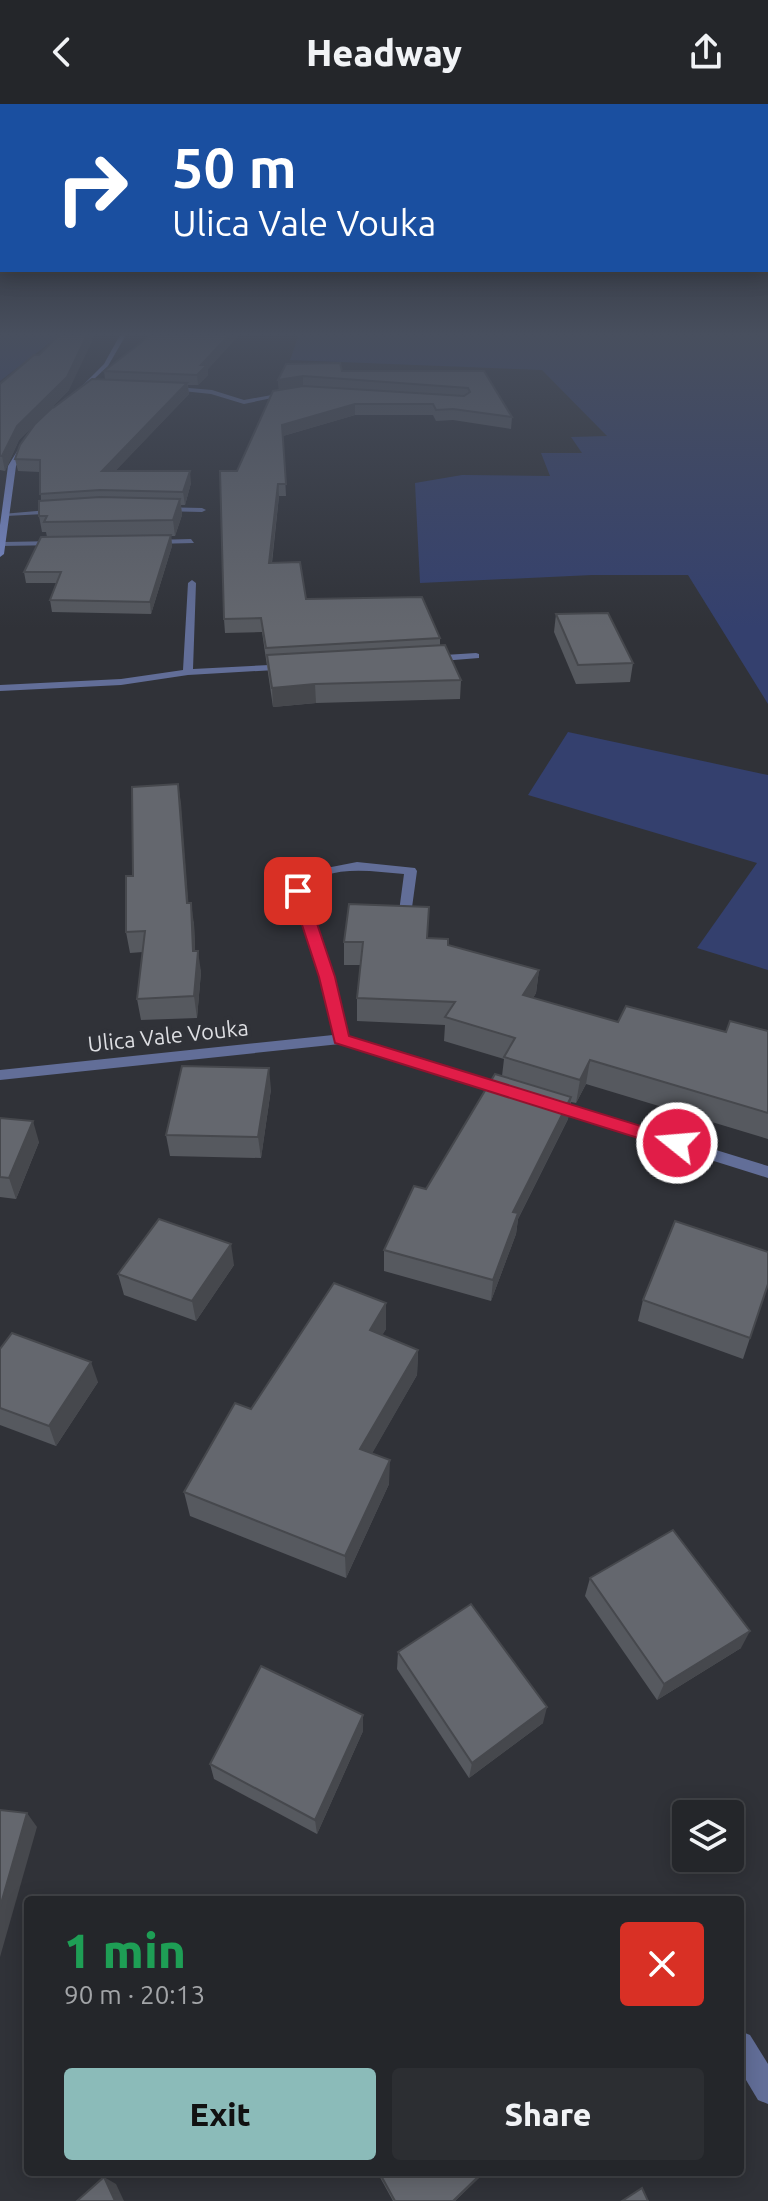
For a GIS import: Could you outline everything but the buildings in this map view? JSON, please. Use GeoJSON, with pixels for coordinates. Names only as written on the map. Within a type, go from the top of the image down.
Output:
{"type":"FeatureCollection","features":[{"type":"Feature","properties":{"kind":"main road"},"geometry":{"type":"LineString","coordinates":[[2,549],[12,466],[32,434]]}},
{"type":"Feature","properties":{"kind":"street"},"geometry":{"type":"LineString","coordinates":[[145,509],[202,510]]}},
{"type":"Feature","properties":{"kind":"street"},"geometry":{"type":"LineString","coordinates":[[6,514],[70,510]]}},
{"type":"Feature","properties":{"kind":"street"},"geometry":{"type":"LineString","coordinates":[[144,542],[191,541]]}},
{"type":"Feature","properties":{"kind":"street"},"geometry":{"type":"LineString","coordinates":[[2,549],[65,543]]}},
{"type":"Feature","properties":{"kind":"street"},"geometry":{"type":"LineString","coordinates":[[188,672],[192,583]]}},
{"type":"Feature","properties":{"kind":"street"},"geometry":{"type":"LineString","coordinates":[[412,660],[476,656]]}},
{"type":"Feature","properties":{"kind":"street"},"geometry":{"type":"LineString","coordinates":[[0,688],[121,682],[188,672],[300,666]]}},
{"type":"Feature","properties":{"kind":"street"},"geometry":{"type":"LineString","coordinates":[[341,1039],[327,977],[298,891],[315,874],[357,866],[411,871],[405,919]]}},
{"type":"Feature","properties":{"kind":"street","name":"Ulica Vale Vouka"},"geometry":{"type":"LineString","coordinates":[[0,1075],[341,1039],[768,1172]]}},
{"type":"Feature","properties":{"kind":"street"},"geometry":{"type":"LineString","coordinates":[[744,2051],[768,2090]]}},
{"type":"Feature","properties":{"kind":"shaded area"},"geometry":{"type":"Polygon","coordinates":[[[604,433],[768,433],[768,704],[688,575],[592,575],[420,583],[415,483],[462,475],[550,476],[541,453],[582,453],[571,437],[607,436],[604,433]]]}},
{"type":"Feature","properties":{"kind":"shaded area"},"geometry":{"type":"Polygon","coordinates":[[[568,732],[768,775],[768,970],[697,948],[757,863],[528,795],[568,732]]]}},
{"type":"Feature","properties":{"kind":"route"},"geometry":{"type":"LineString","coordinates":[[298,891],[327,977],[341,1039],[677,1143]]}}]}
